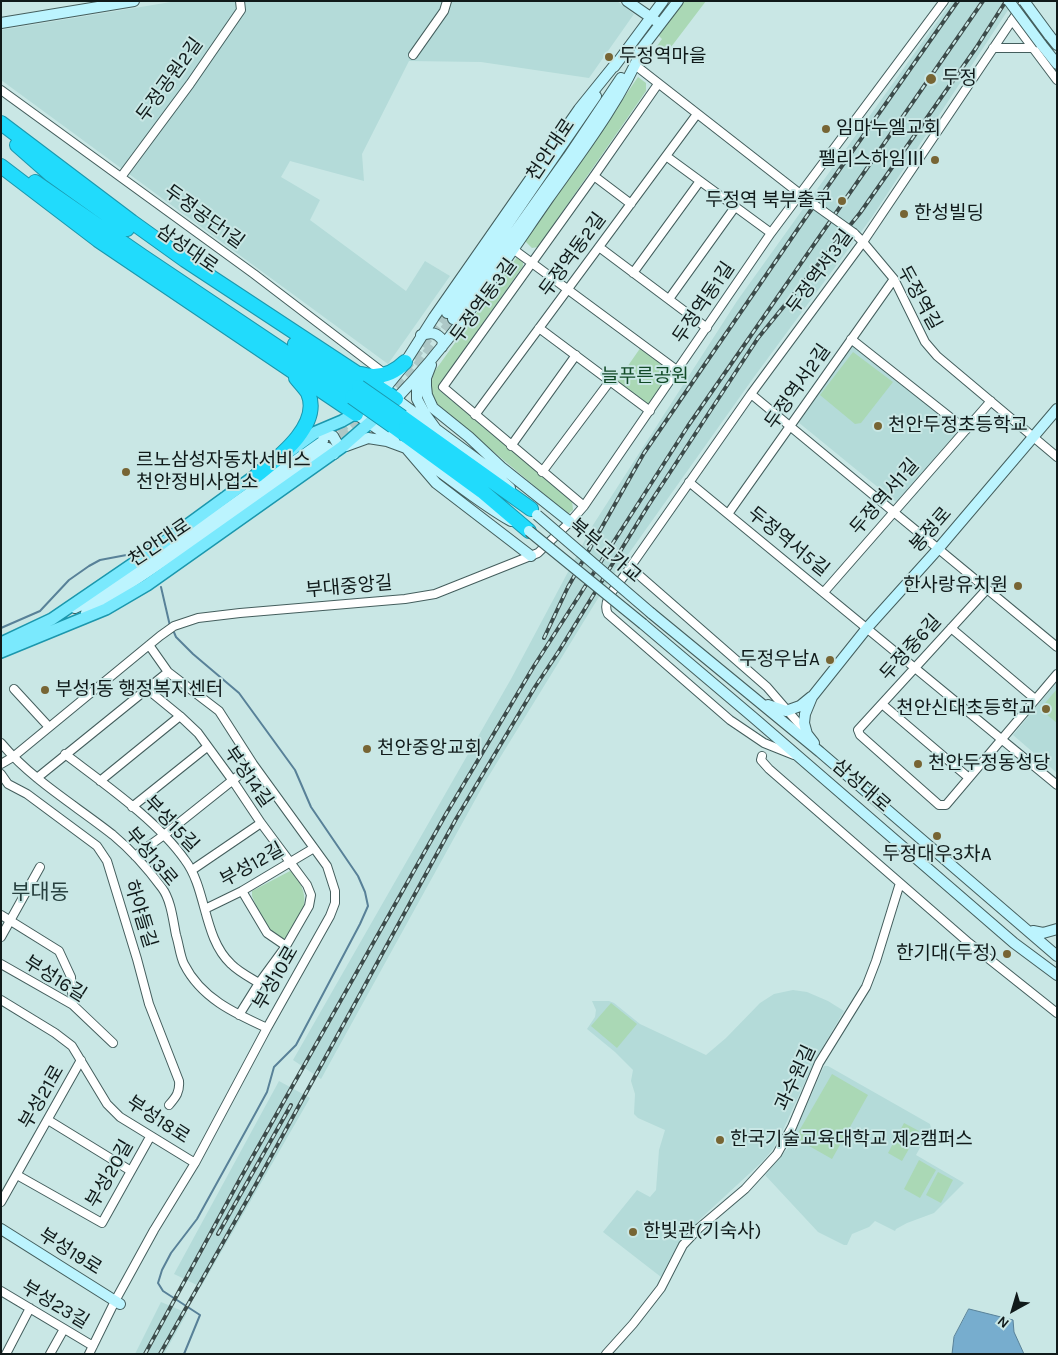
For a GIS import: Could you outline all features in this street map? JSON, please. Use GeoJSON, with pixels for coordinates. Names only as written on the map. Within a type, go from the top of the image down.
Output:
{"type":"FeatureCollection","features":[{"type":"Feature","properties":{"kind":"highway"},"geometry":{"type":"LineString","coordinates":[[1,123],[170,249],[396,399]]}},
{"type":"Feature","properties":{"kind":"highway","name":"삼성대로"},"geometry":{"type":"LineString","coordinates":[[1,130],[50,174],[91,205],[355,392]]}},
{"type":"Feature","properties":{"kind":"highway","name":"삼성대로"},"geometry":{"type":"LineString","coordinates":[[1,155],[142,256],[355,392]]}},
{"type":"Feature","properties":{"kind":"highway"},"geometry":{"type":"LineString","coordinates":[[1,166],[98,240],[356,414]]}},
{"type":"Feature","properties":{"kind":"highway"},"geometry":{"type":"LineString","coordinates":[[356,373],[369,377],[385,374],[398,369],[405,362]]}},
{"type":"Feature","properties":{"kind":"highway"},"geometry":{"type":"LineString","coordinates":[[256,475],[297,438],[308,421],[310,412],[308,394],[287,368]]}},
{"type":"Feature","properties":{"kind":"highway"},"geometry":{"type":"LineString","coordinates":[[355,392],[397,422],[534,512]]}},
{"type":"Feature","properties":{"kind":"highway"},"geometry":{"type":"LineString","coordinates":[[397,422],[529,532]]}},
{"type":"Feature","properties":{"kind":"main road"},"geometry":{"type":"LineString","coordinates":[[1,23],[134,1]]}},
{"type":"Feature","properties":{"kind":"main road"},"geometry":{"type":"LineString","coordinates":[[627,1],[661,24]]}},
{"type":"Feature","properties":{"kind":"main road","name":"천안대로"},"geometry":{"type":"LineString","coordinates":[[663,1],[617,62],[590,106],[450,316],[557,173],[642,47],[678,1]]}},
{"type":"Feature","properties":{"kind":"main road"},"geometry":{"type":"LineString","coordinates":[[1009,1],[1037,46],[1057,64]]}},
{"type":"Feature","properties":{"kind":"main road"},"geometry":{"type":"LineString","coordinates":[[1024,1],[1057,45]]}},
{"type":"Feature","properties":{"kind":"main road"},"geometry":{"type":"LineString","coordinates":[[52,619],[156,548],[256,475],[329,444],[370,423],[396,399],[455,331],[514,249],[590,138],[635,65],[642,47]]}},
{"type":"Feature","properties":{"kind":"main road"},"geometry":{"type":"LineString","coordinates":[[1,652],[106,609],[147,585],[329,444],[356,414],[383,391],[405,362],[434,317],[579,109],[617,62]]}},
{"type":"Feature","properties":{"kind":"main road"},"geometry":{"type":"LineString","coordinates":[[434,317],[435,323],[442,330],[450,333],[455,331]]}},
{"type":"Feature","properties":{"kind":"main road"},"geometry":{"type":"LineString","coordinates":[[422,336],[431,332],[443,341],[429,368],[426,386],[427,395],[433,408],[469,437],[501,467],[570,522]]}},
{"type":"Feature","properties":{"kind":"main road"},"geometry":{"type":"LineString","coordinates":[[417,377],[417,399],[424,414],[436,429]]}},
{"type":"Feature","properties":{"kind":"main road","name":"북부고가교"},"geometry":{"type":"LineString","coordinates":[[396,399],[486,466],[534,512],[651,613]]}},
{"type":"Feature","properties":{"kind":"main road","name":"봉정로"},"geometry":{"type":"LineString","coordinates":[[812,697],[867,628],[938,549],[1057,409]]}},
{"type":"Feature","properties":{"kind":"main road"},"geometry":{"type":"LineString","coordinates":[[356,414],[406,448],[436,483],[535,554]]}},
{"type":"Feature","properties":{"kind":"main road","name":"천안대로"},"geometry":{"type":"LineString","coordinates":[[1,643],[96,598],[329,444],[368,438],[387,441],[406,448]]}},
{"type":"Feature","properties":{"kind":"main road","name":"북부고가교"},"geometry":{"type":"LineString","coordinates":[[406,448],[496,513],[529,532],[643,624]]}},
{"type":"Feature","properties":{"kind":"main road","name":"삼성대로"},"geometry":{"type":"LineString","coordinates":[[651,613],[1030,929],[1030,933],[1057,956]]}},
{"type":"Feature","properties":{"kind":"main road","name":"삼성대로"},"geometry":{"type":"LineString","coordinates":[[643,624],[1014,943],[1057,975]]}},
{"type":"Feature","properties":{"kind":"main road"},"geometry":{"type":"LineString","coordinates":[[757,700],[779,710],[786,711],[800,706],[812,697]]}},
{"type":"Feature","properties":{"kind":"main road"},"geometry":{"type":"LineString","coordinates":[[812,697],[805,714],[804,724],[807,734],[820,752]]}},
{"type":"Feature","properties":{"kind":"main road"},"geometry":{"type":"LineString","coordinates":[[1030,929],[1043,933],[1057,929]]}},
{"type":"Feature","properties":{"kind":"main road"},"geometry":{"type":"LineString","coordinates":[[1030,929],[1057,950]]}},
{"type":"Feature","properties":{"kind":"main road"},"geometry":{"type":"LineString","coordinates":[[1014,943],[1057,982]]}},
{"type":"Feature","properties":{"kind":"main road","name":"부성19로"},"geometry":{"type":"LineString","coordinates":[[1,1229],[118,1303]]}},
{"type":"Feature","properties":{"kind":"street","name":"두정공원2길"},"geometry":{"type":"LineString","coordinates":[[122,177],[241,10],[240,1]]}},
{"type":"Feature","properties":{"kind":"street"},"geometry":{"type":"LineString","coordinates":[[413,55],[444,11],[447,1]]}},
{"type":"Feature","properties":{"kind":"street","name":"두정역동1길"},"geometry":{"type":"LineString","coordinates":[[535,554],[570,522],[584,506],[771,233],[803,196],[944,1]]}},
{"type":"Feature","properties":{"kind":"street","name":"두정역서3길"},"geometry":{"type":"LineString","coordinates":[[797,756],[764,743],[730,720],[608,614],[605,608],[606,602],[750,394],[863,242],[1024,1]]}},
{"type":"Feature","properties":{"kind":"street"},"geometry":{"type":"LineString","coordinates":[[1012,20],[1037,46],[1057,80]]}},
{"type":"Feature","properties":{"kind":"street"},"geometry":{"type":"LineString","coordinates":[[993,48],[1037,46]]}},
{"type":"Feature","properties":{"kind":"street","name":"두정역길"},"geometry":{"type":"LineString","coordinates":[[635,65],[803,196],[854,233],[894,279],[925,342],[937,356],[1057,458]]}},
{"type":"Feature","properties":{"kind":"street","name":"두정역동3길"},"geometry":{"type":"LineString","coordinates":[[584,506],[443,387],[658,84]]}},
{"type":"Feature","properties":{"kind":"street","name":"두정공단1길"},"geometry":{"type":"LineString","coordinates":[[1,90],[254,274],[385,374]]}},
{"type":"Feature","properties":{"kind":"street","name":"두정역동2길"},"geometry":{"type":"LineString","coordinates":[[475,415],[697,114]]}},
{"type":"Feature","properties":{"kind":"street"},"geometry":{"type":"LineString","coordinates":[[666,156],[771,233]]}},
{"type":"Feature","properties":{"kind":"street"},"geometry":{"type":"LineString","coordinates":[[594,176],[631,204]]}},
{"type":"Feature","properties":{"kind":"street"},"geometry":{"type":"LineString","coordinates":[[633,273],[700,181]]}},
{"type":"Feature","properties":{"kind":"street"},"geometry":{"type":"LineString","coordinates":[[669,300],[735,207]]}},
{"type":"Feature","properties":{"kind":"street"},"geometry":{"type":"LineString","coordinates":[[599,247],[707,328]]}},
{"type":"Feature","properties":{"kind":"street"},"geometry":{"type":"LineString","coordinates":[[514,249],[678,371]]}},
{"type":"Feature","properties":{"kind":"street","name":"두정역서2길"},"geometry":{"type":"LineString","coordinates":[[728,514],[894,279]]}},
{"type":"Feature","properties":{"kind":"street"},"geometry":{"type":"LineString","coordinates":[[539,328],[650,411]]}},
{"type":"Feature","properties":{"kind":"street"},"geometry":{"type":"LineString","coordinates":[[851,339],[966,430]]}},
{"type":"Feature","properties":{"kind":"street"},"geometry":{"type":"LineString","coordinates":[[511,446],[576,356]]}},
{"type":"Feature","properties":{"kind":"street"},"geometry":{"type":"LineString","coordinates":[[542,472],[610,381]]}},
{"type":"Feature","properties":{"kind":"street"},"geometry":{"type":"LineString","coordinates":[[750,394],[1057,646]]}},
{"type":"Feature","properties":{"kind":"street","name":"두정역서1길"},"geometry":{"type":"LineString","coordinates":[[824,592],[991,401]]}},
{"type":"Feature","properties":{"kind":"street","name":"두정역서5길"},"geometry":{"type":"LineString","coordinates":[[689,482],[1057,785]]}},
{"type":"Feature","properties":{"kind":"street","name":"부대중앙길"},"geometry":{"type":"LineString","coordinates":[[1,764],[13,757],[174,626],[198,618],[405,599],[435,594],[535,554]]}},
{"type":"Feature","properties":{"kind":"street"},"geometry":{"type":"LineString","coordinates":[[635,559],[635,569],[640,576]]}},
{"type":"Feature","properties":{"kind":"street"},"geometry":{"type":"LineString","coordinates":[[624,576],[627,573],[634,572],[640,576],[767,687],[807,734]]}},
{"type":"Feature","properties":{"kind":"street","name":"두정중6길"},"geometry":{"type":"LineString","coordinates":[[969,778],[946,805],[939,805],[860,735],[858,730],[987,589]]}},
{"type":"Feature","properties":{"kind":"street"},"geometry":{"type":"LineString","coordinates":[[951,628],[1036,699]]}},
{"type":"Feature","properties":{"kind":"street","name":"부성10로"},"geometry":{"type":"LineString","coordinates":[[91,1350],[118,1303],[154,1230],[194,1163],[330,916],[335,903],[335,891],[327,866],[253,764],[218,711],[168,672],[149,645]]}},
{"type":"Feature","properties":{"kind":"street"},"geometry":{"type":"LineString","coordinates":[[37,778],[168,672]]}},
{"type":"Feature","properties":{"kind":"street"},"geometry":{"type":"LineString","coordinates":[[882,704],[969,778],[1057,674]]}},
{"type":"Feature","properties":{"kind":"street"},"geometry":{"type":"LineString","coordinates":[[14,689],[49,727]]}},
{"type":"Feature","properties":{"kind":"street","name":"부성14길"},"geometry":{"type":"LineString","coordinates":[[147,689],[198,733],[307,885],[311,895],[308,906],[286,946],[239,1015]]}},
{"type":"Feature","properties":{"kind":"street"},"geometry":{"type":"LineString","coordinates":[[100,781],[180,716]]}},
{"type":"Feature","properties":{"kind":"street","name":"부성13로"},"geometry":{"type":"LineString","coordinates":[[1,744],[37,778],[114,836],[135,856],[163,890],[170,909],[183,963],[194,981],[212,999],[239,1015],[267,1028]]}},
{"type":"Feature","properties":{"kind":"street"},"geometry":{"type":"LineString","coordinates":[[132,807],[207,747]]}},
{"type":"Feature","properties":{"kind":"street","name":"부성15길"},"geometry":{"type":"LineString","coordinates":[[65,754],[132,807],[164,835],[184,858],[192,870],[213,935],[229,963],[259,983]]}},
{"type":"Feature","properties":{"kind":"street"},"geometry":{"type":"LineString","coordinates":[[762,756],[762,760],[768,769],[969,943],[1057,1013]]}},
{"type":"Feature","properties":{"kind":"street"},"geometry":{"type":"LineString","coordinates":[[135,856],[253,764]]}},
{"type":"Feature","properties":{"kind":"street","name":"하야들길"},"geometry":{"type":"LineString","coordinates":[[1,774],[8,784],[27,794],[97,846],[107,861],[137,959],[148,1004],[179,1081],[180,1090],[169,1105]]}},
{"type":"Feature","properties":{"kind":"street"},"geometry":{"type":"LineString","coordinates":[[192,870],[261,823]]}},
{"type":"Feature","properties":{"kind":"street","name":"부성12길"},"geometry":{"type":"LineString","coordinates":[[205,909],[242,891],[314,848]]}},
{"type":"Feature","properties":{"kind":"street"},"geometry":{"type":"LineString","coordinates":[[1,937],[40,867]]}},
{"type":"Feature","properties":{"kind":"street","name":"과수원길"},"geometry":{"type":"LineString","coordinates":[[606,1354],[633,1324],[661,1288],[683,1245],[699,1228],[744,1189],[777,1154],[792,1127],[819,1064],[866,986],[876,961],[900,883]]}},
{"type":"Feature","properties":{"kind":"street"},"geometry":{"type":"LineString","coordinates":[[242,891],[263,928],[271,937],[286,946]]}},
{"type":"Feature","properties":{"kind":"street"},"geometry":{"type":"LineString","coordinates":[[1,915],[59,951],[71,977],[73,1005]]}},
{"type":"Feature","properties":{"kind":"street","name":"부성16길"},"geometry":{"type":"LineString","coordinates":[[1,964],[73,1005],[113,1043]]}},
{"type":"Feature","properties":{"kind":"street","name":"부성18로"},"geometry":{"type":"LineString","coordinates":[[1,1000],[55,1033],[72,1046],[107,1104],[120,1117],[194,1163]]}},
{"type":"Feature","properties":{"kind":"street","name":"부성21로"},"geometry":{"type":"LineString","coordinates":[[1,1202],[81,1060]]}},
{"type":"Feature","properties":{"kind":"street"},"geometry":{"type":"LineString","coordinates":[[48,1120],[131,1171]]}},
{"type":"Feature","properties":{"kind":"street","name":"부성20길"},"geometry":{"type":"LineString","coordinates":[[17,1175],[102,1223],[150,1137]]}},
{"type":"Feature","properties":{"kind":"street","name":"부성23길"},"geometry":{"type":"LineString","coordinates":[[1,1291],[64,1329],[91,1350]]}},
{"type":"Feature","properties":{"kind":"street"},"geometry":{"type":"LineString","coordinates":[[6,1354],[30,1308]]}},
{"type":"Feature","properties":{"kind":"street"},"geometry":{"type":"LineString","coordinates":[[50,1354],[64,1329]]}},
{"type":"Feature","properties":{"kind":"shaded area"},"geometry":{"type":"Polygon","coordinates":[[[177,1],[617,1],[634,14],[589,78],[481,62],[409,61],[362,154],[364,181],[290,161],[281,177],[320,200],[310,220],[406,291],[425,261],[450,276],[388,364],[1,80],[1,30],[177,1]]]}},
{"type":"Feature","properties":{"kind":"shaded area"},"geometry":{"type":"Polygon","coordinates":[[[952,1],[1014,1],[872,217],[754,377],[605,587],[485,782],[321,1079],[293,1060],[511,679],[593,525],[737,301],[952,1]]]}},
{"type":"Feature","properties":{"kind":"shaded area","name":"천안두정초등학교"},"geometry":{"type":"Polygon","coordinates":[[[852,345],[959,430],[896,502],[798,422],[852,345]]]}},
{"type":"Feature","properties":{"kind":"shaded area","name":"천안신대초등학교"},"geometry":{"type":"Polygon","coordinates":[[[1057,682],[1057,773],[1013,735],[1057,682]]]}},
{"type":"Feature","properties":{"kind":"shaded area","name":"한국기술교육대학교 제2캠퍼스"},"geometry":{"type":"Polygon","coordinates":[[[793,990],[807,992],[828,1001],[844,1011],[815,1060],[773,1149],[763,1161],[698,1221],[676,1248],[661,1277],[603,1232],[637,1190],[650,1197],[656,1190],[659,1150],[665,1130],[638,1118],[634,1114],[635,1094],[631,1081],[633,1070],[587,1029],[595,1017],[596,1010],[592,1001],[609,1001],[614,1003],[640,1024],[706,1055],[726,1038],[760,1003],[774,994],[793,990]]]}},
{"type":"Feature","properties":{"kind":"shaded area"},"geometry":{"type":"Polygon","coordinates":[[[824,1066],[828,1066],[930,1124],[931,1128],[916,1155],[964,1183],[934,1213],[907,1223],[895,1231],[875,1221],[869,1227],[852,1234],[847,1245],[844,1245],[818,1232],[765,1175],[788,1148],[824,1066]]]}},
{"type":"Feature","properties":{"kind":"shaded area"},"geometry":{"type":"Polygon","coordinates":[[[279,1081],[310,1098],[201,1287],[174,1274],[279,1081]]]}},
{"type":"Feature","properties":{"kind":"shaded area"},"geometry":{"type":"Polygon","coordinates":[[[161,1302],[187,1313],[164,1354],[135,1354],[161,1302]]]}},
{"type":"Feature","properties":{"kind":"green space"},"geometry":{"type":"Polygon","coordinates":[[[684,1],[706,1],[668,51],[650,56],[662,39],[658,35],[684,1]]]}},
{"type":"Feature","properties":{"kind":"green space"},"geometry":{"type":"Polygon","coordinates":[[[638,77],[646,83],[646,91],[538,247],[532,248],[526,240],[638,77]]]}},
{"type":"Feature","properties":{"kind":"green space"},"geometry":{"type":"Polygon","coordinates":[[[517,257],[523,260],[523,266],[438,387],[439,390],[572,500],[573,510],[568,514],[433,401],[430,389],[434,372],[517,257]]]}},
{"type":"Feature","properties":{"kind":"green space","name":"늘푸른공원"},"geometry":{"type":"Polygon","coordinates":[[[641,347],[675,371],[649,408],[616,383],[641,347]]]}},
{"type":"Feature","properties":{"kind":"green space"},"geometry":{"type":"Polygon","coordinates":[[[853,352],[893,382],[861,423],[855,424],[820,395],[853,352]]]}},
{"type":"Feature","properties":{"kind":"green space"},"geometry":{"type":"Polygon","coordinates":[[[1057,689],[1057,723],[1040,709],[1057,689]]]}},
{"type":"Feature","properties":{"kind":"green space"},"geometry":{"type":"Polygon","coordinates":[[[290,871],[300,883],[303,891],[304,905],[300,917],[288,937],[283,939],[272,932],[263,922],[252,896],[252,891],[290,871]]]}},
{"type":"Feature","properties":{"kind":"green space"},"geometry":{"type":"Polygon","coordinates":[[[611,1003],[637,1024],[617,1048],[591,1026],[611,1003]]]}},
{"type":"Feature","properties":{"kind":"green space"},"geometry":{"type":"Polygon","coordinates":[[[832,1074],[868,1095],[832,1159],[795,1138],[832,1074]]]}},
{"type":"Feature","properties":{"kind":"green space"},"geometry":{"type":"Polygon","coordinates":[[[904,1123],[919,1131],[902,1161],[888,1153],[904,1123]]]}},
{"type":"Feature","properties":{"kind":"green space"},"geometry":{"type":"Polygon","coordinates":[[[919,1160],[936,1170],[920,1198],[904,1189],[919,1160]]]}},
{"type":"Feature","properties":{"kind":"green space"},"geometry":{"type":"Polygon","coordinates":[[[938,1172],[953,1180],[941,1203],[926,1195],[938,1172]]]}},
{"type":"Feature","properties":{"kind":"water"},"geometry":{"type":"Polygon","coordinates":[[[969,1309],[1013,1320],[1014,1332],[1024,1354],[952,1354],[954,1337],[969,1309]]]}},
{"type":"Feature","properties":{"kind":"waterway"},"geometry":{"type":"LineString","coordinates":[[1,628],[40,611],[69,580],[89,566],[100,560],[137,553]]}},
{"type":"Feature","properties":{"kind":"waterway"},"geometry":{"type":"LineString","coordinates":[[161,587],[170,626]]}},
{"type":"Feature","properties":{"kind":"waterway"},"geometry":{"type":"LineString","coordinates":[[173,630],[176,637],[193,654],[239,693],[295,770],[311,807],[358,876],[365,892],[368,906],[296,1045],[274,1067],[267,1092],[255,1114],[197,1219],[171,1253],[162,1270],[158,1283],[163,1291],[200,1315],[184,1354]]}},
{"type":"Feature","properties":{"kind":"tunnel"},"geometry":{"type":"LineString","coordinates":[[404,370],[447,313]]}},
{"type":"Feature","properties":{"kind":"tunnel"},"geometry":{"type":"LineString","coordinates":[[387,399],[409,377],[453,319]]}},
{"type":"Feature","properties":{"kind":"tunnel"},"geometry":{"type":"LineString","coordinates":[[329,447],[370,414]]}},
{"type":"Feature","properties":{"kind":"tunnel"},"geometry":{"type":"LineString","coordinates":[[325,439],[354,419]]}},
{"type":"Feature","properties":{"kind":"railway"},"geometry":{"type":"LineString","coordinates":[[544,638],[568,587],[644,453],[804,220],[958,1]]}},
{"type":"Feature","properties":{"kind":"railway"},"geometry":{"type":"LineString","coordinates":[[145,1354],[240,1179],[446,814],[534,666],[688,426],[983,1]]}},
{"type":"Feature","properties":{"kind":"railway"},"geometry":{"type":"LineString","coordinates":[[160,1354],[255,1186],[456,819],[535,687],[648,506],[758,338],[860,213],[976,48],[1006,1]]}},
{"type":"Feature","properties":{"kind":"railway"},"geometry":{"type":"LineString","coordinates":[[218,1234],[291,1105]]}},
{"type":"Feature","properties":{"kind":"place","name":"두정역마을"},"geometry":{"type":"Point","coordinates":[609,57]}},
{"type":"Feature","properties":{"kind":"place","name":"두정"},"geometry":{"type":"Point","coordinates":[931,79]}},
{"type":"Feature","properties":{"kind":"place","name":"임마누엘교회"},"geometry":{"type":"Point","coordinates":[826,129]}},
{"type":"Feature","properties":{"kind":"place","name":"펠리스하임Ⅲ"},"geometry":{"type":"Point","coordinates":[935,160]}},
{"type":"Feature","properties":{"kind":"place","name":"두정역 북부출구"},"geometry":{"type":"Point","coordinates":[842,201]}},
{"type":"Feature","properties":{"kind":"place","name":"한성빌딩"},"geometry":{"type":"Point","coordinates":[904,214]}},
{"type":"Feature","properties":{"kind":"place","name":"천안두정초등학교"},"geometry":{"type":"Point","coordinates":[878,426]}},
{"type":"Feature","properties":{"kind":"place","name":"르노삼성자동차서비스 천안정비사업소"},"geometry":{"type":"Point","coordinates":[126,472]}},
{"type":"Feature","properties":{"kind":"place","name":"한사랑유치원"},"geometry":{"type":"Point","coordinates":[1018,586]}},
{"type":"Feature","properties":{"kind":"place","name":"두정우남A"},"geometry":{"type":"Point","coordinates":[830,660]}},
{"type":"Feature","properties":{"kind":"place","name":"부성1동 행정복지센터"},"geometry":{"type":"Point","coordinates":[45,690]}},
{"type":"Feature","properties":{"kind":"place","name":"천안신대초등학교"},"geometry":{"type":"Point","coordinates":[1046,709]}},
{"type":"Feature","properties":{"kind":"place","name":"천안중앙교회"},"geometry":{"type":"Point","coordinates":[367,749]}},
{"type":"Feature","properties":{"kind":"place","name":"천안두정동성당"},"geometry":{"type":"Point","coordinates":[918,764]}},
{"type":"Feature","properties":{"kind":"place","name":"두정대우3차A"},"geometry":{"type":"Point","coordinates":[937,836]}},
{"type":"Feature","properties":{"kind":"place","name":"한기대(두정)"},"geometry":{"type":"Point","coordinates":[1007,954]}},
{"type":"Feature","properties":{"kind":"place","name":"한국기술교육대학교 제2캠퍼스"},"geometry":{"type":"Point","coordinates":[720,1140]}},
{"type":"Feature","properties":{"kind":"place","name":"한빛관(기숙사)"},"geometry":{"type":"Point","coordinates":[633,1232]}},
{"type":"Feature","properties":{"kind":"district","name":"부대동"},"geometry":{"type":"Point","coordinates":[40,893]}}]}
